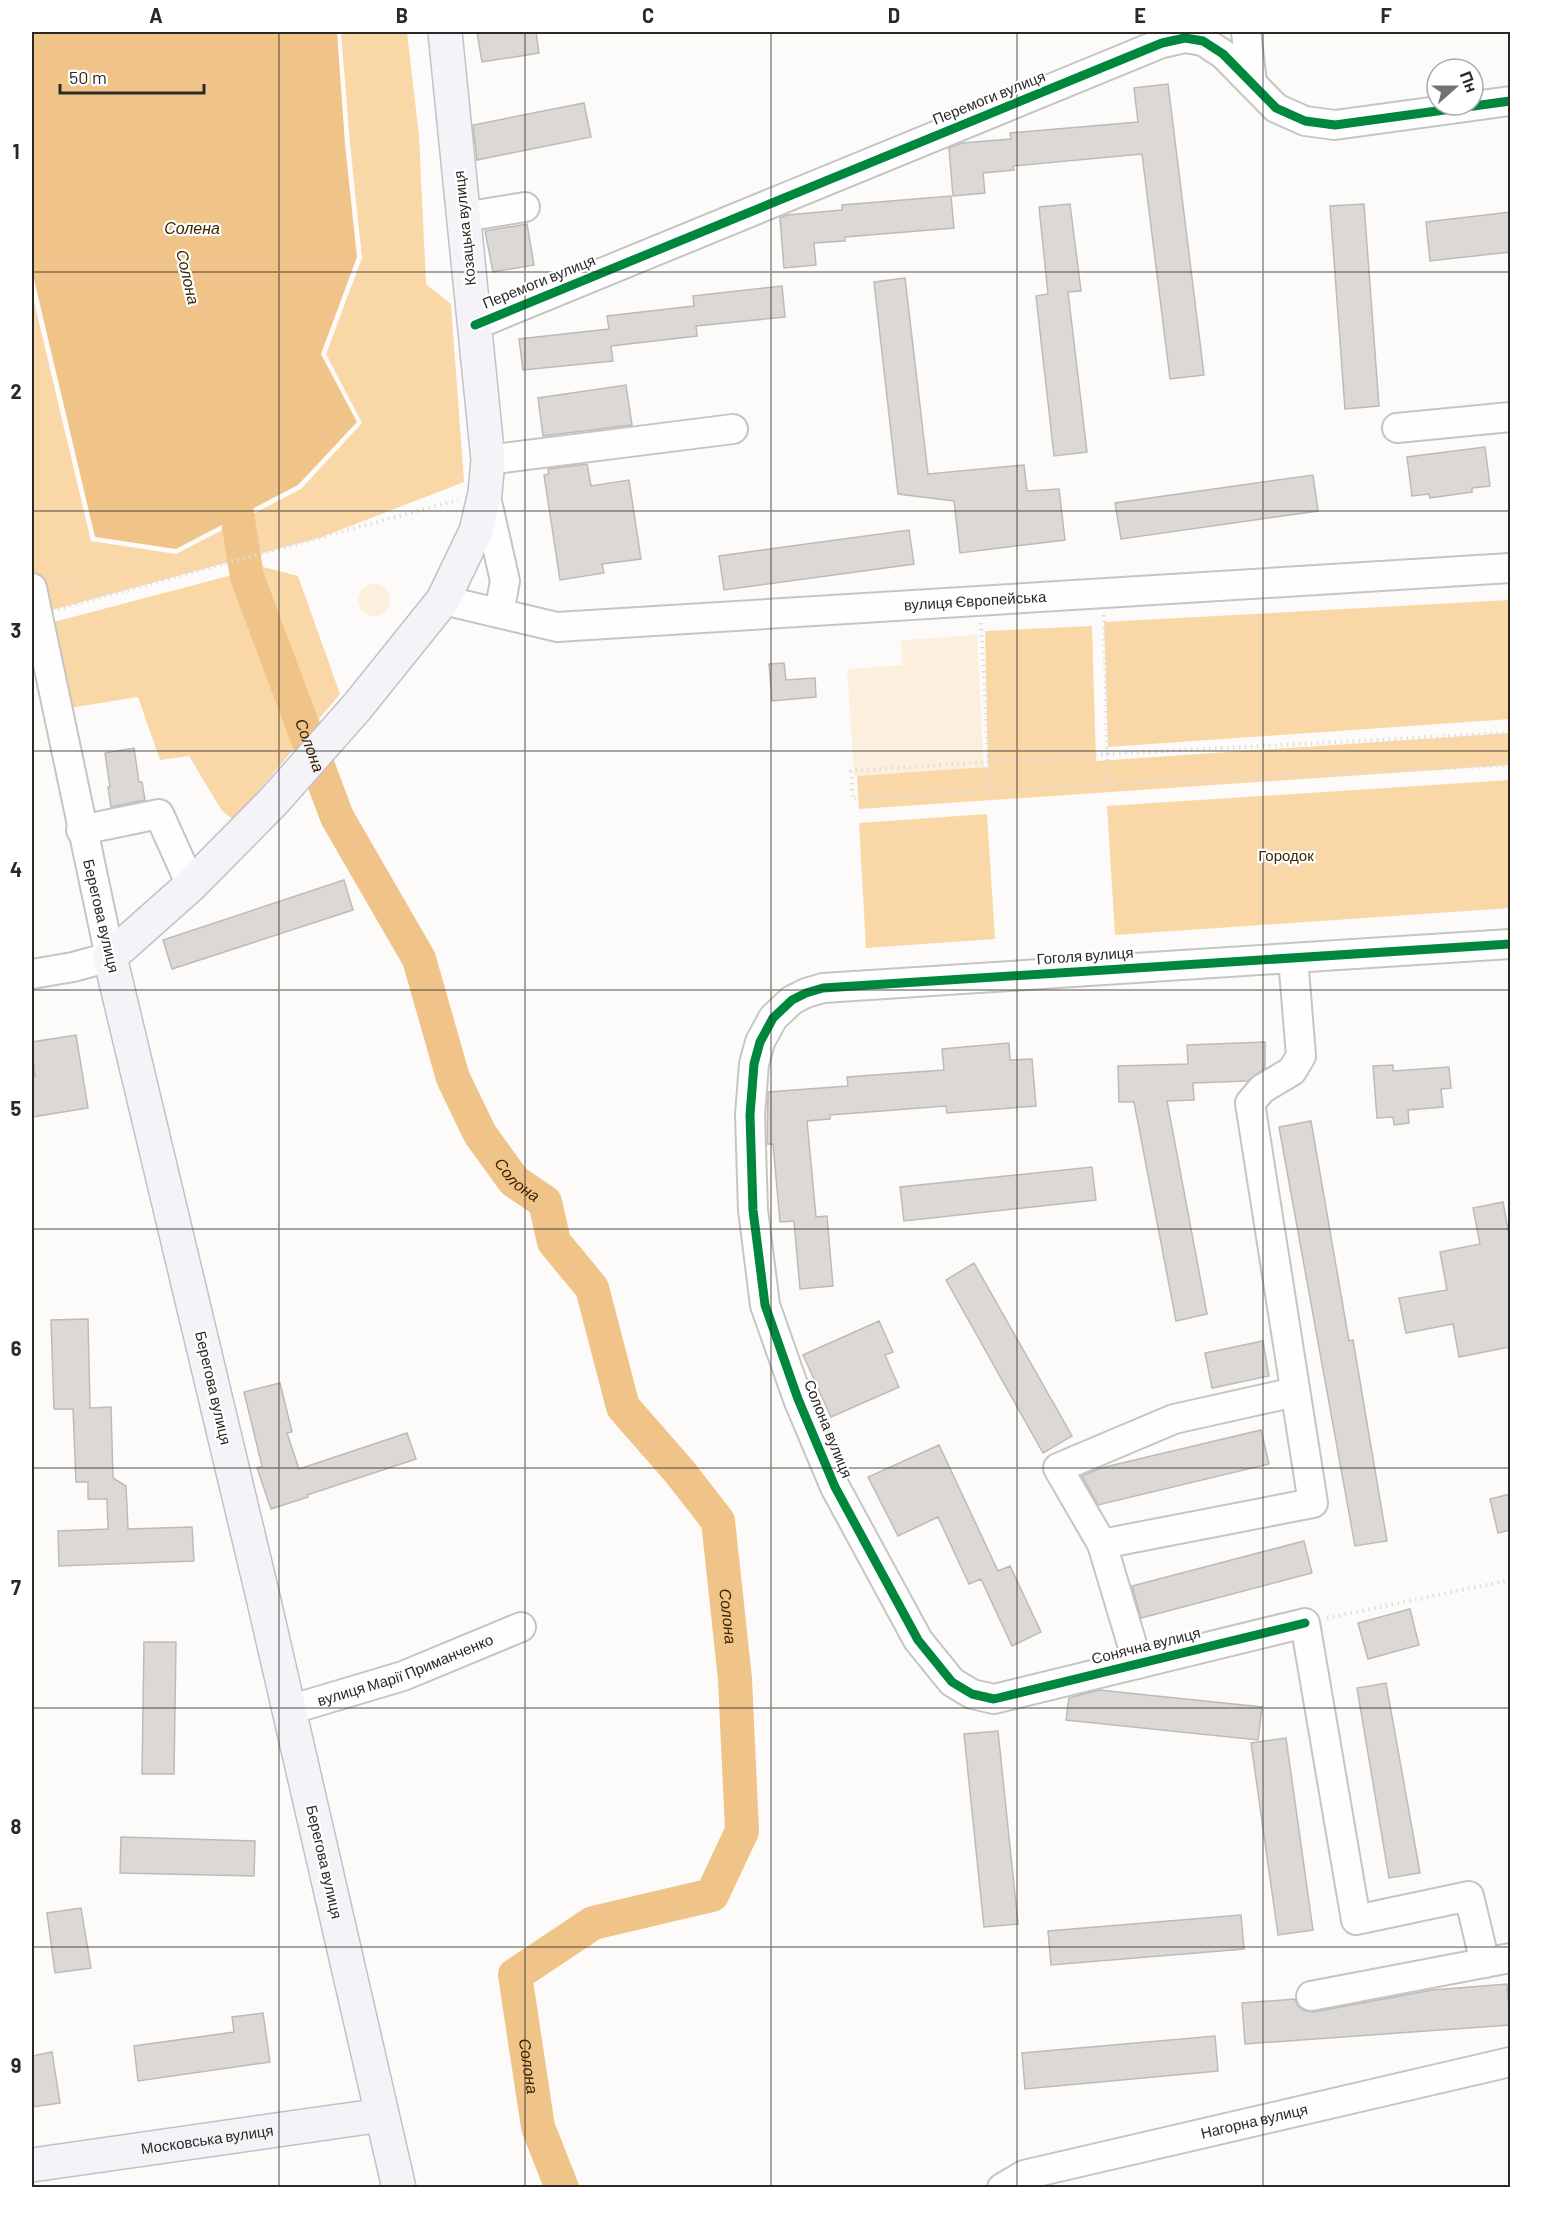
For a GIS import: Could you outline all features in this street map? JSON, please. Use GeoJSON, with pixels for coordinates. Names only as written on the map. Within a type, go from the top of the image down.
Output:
{"type":"FeatureCollection","features":[{"type":"Feature","properties":{"kind":"main road","name":"Козацька вулиця"},"geometry":{"type":"LineString","coordinates":[[110,957],[191,885],[273,802],[357,707],[443,600],[476,531],[485,493],[489,460],[445,32]]}},
{"type":"Feature","properties":{"kind":"main road","name":"Берегова вулиця"},"geometry":{"type":"LineString","coordinates":[[110,957],[289,1710],[399,2187]]}},
{"type":"Feature","properties":{"kind":"main road","name":"Московська вулиця"},"geometry":{"type":"LineString","coordinates":[[32,2164],[382,2115]]}},
{"type":"Feature","properties":{"kind":"street"},"geometry":{"type":"LineString","coordinates":[[1246,32],[1252,83]]}},
{"type":"Feature","properties":{"kind":"street","name":"Перемоги вулиця"},"geometry":{"type":"LineString","coordinates":[[475,325],[1162,43],[1185,38],[1203,41],[1223,54],[1276,108],[1305,121],[1335,125],[1510,100]]}},
{"type":"Feature","properties":{"kind":"street"},"geometry":{"type":"LineString","coordinates":[[464,217],[525,207]]}},
{"type":"Feature","properties":{"kind":"street"},"geometry":{"type":"LineString","coordinates":[[1397,428],[1510,417]]}},
{"type":"Feature","properties":{"kind":"street"},"geometry":{"type":"LineString","coordinates":[[489,460],[733,429]]}},
{"type":"Feature","properties":{"kind":"street"},"geometry":{"type":"LineString","coordinates":[[485,493],[504,581],[499,613]]}},
{"type":"Feature","properties":{"kind":"street","name":"вулиця Європейська"},"geometry":{"type":"LineString","coordinates":[[443,600],[557,627],[1510,568]]}},
{"type":"Feature","properties":{"kind":"street","name":"Берегова вулиця"},"geometry":{"type":"LineString","coordinates":[[36,591],[81,830],[110,957]]}},
{"type":"Feature","properties":{"kind":"street"},"geometry":{"type":"LineString","coordinates":[[81,830],[159,814],[191,885]]}},
{"type":"Feature","properties":{"kind":"street","name":"Гоголя вулиця"},"geometry":{"type":"LineString","coordinates":[[750,1115],[754,1064],[760,1042],[773,1018],[792,1000],[824,988],[1510,944]]}},
{"type":"Feature","properties":{"kind":"street"},"geometry":{"type":"LineString","coordinates":[[32,974],[73,967],[110,957]]}},
{"type":"Feature","properties":{"kind":"street"},"geometry":{"type":"LineString","coordinates":[[1102,1544],[1313,1503],[1250,1103],[1262,1089],[1292,1071],[1301,1056],[1293,958]]}},
{"type":"Feature","properties":{"kind":"street","name":"Солона вулиця"},"geometry":{"type":"LineString","coordinates":[[750,1115],[753,1210],[765,1305],[803,1410],[835,1487],[918,1640],[952,1682],[972,1694],[994,1699]]}},
{"type":"Feature","properties":{"kind":"street"},"geometry":{"type":"LineString","coordinates":[[1138,1664],[1102,1544],[1058,1468],[1174,1419],[1295,1392]]}},
{"type":"Feature","properties":{"kind":"street"},"geometry":{"type":"LineString","coordinates":[[1305,1623],[1356,1920],[1469,1896],[1498,1961],[1311,1996]]}},
{"type":"Feature","properties":{"kind":"street","name":"Сонячна вулиця"},"geometry":{"type":"LineString","coordinates":[[994,1699],[1305,1623]]}},
{"type":"Feature","properties":{"kind":"street","name":"вулиця Марії Приманченко"},"geometry":{"type":"LineString","coordinates":[[289,1710],[403,1676],[521,1626]]}},
{"type":"Feature","properties":{"kind":"street","name":"Нагорна вулиця"},"geometry":{"type":"LineString","coordinates":[[1002,2187],[1024,2175],[1510,2062]]}},
{"type":"Feature","properties":{"kind":"path"},"geometry":{"type":"LineString","coordinates":[[36,591],[119,592],[485,493]]}},
{"type":"Feature","properties":{"kind":"path"},"geometry":{"type":"LineString","coordinates":[[36,591],[119,592]]}},
{"type":"Feature","properties":{"kind":"path"},"geometry":{"type":"LineString","coordinates":[[1103,593],[1108,784]]}},
{"type":"Feature","properties":{"kind":"path"},"geometry":{"type":"LineString","coordinates":[[979,601],[990,792]]}},
{"type":"Feature","properties":{"kind":"path"},"geometry":{"type":"LineString","coordinates":[[1510,733],[1108,754],[851,771],[853,799],[1108,784],[1510,765]]}},
{"type":"Feature","properties":{"kind":"path"},"geometry":{"type":"LineString","coordinates":[[1305,1623],[1510,1580]]}},
{"type":"Feature","properties":{"kind":"shaded area"},"geometry":{"type":"Polygon","coordinates":[[[374,584],[385,589],[390,600],[385,611],[374,616],[363,611],[358,600],[363,589],[374,584]]]}},
{"type":"Feature","properties":{"kind":"shaded area"},"geometry":{"type":"Polygon","coordinates":[[[977,635],[984,769],[854,776],[847,669],[902,665],[901,640],[977,635]]]}},
{"type":"Feature","properties":{"kind":"green space"},"geometry":{"type":"Polygon","coordinates":[[[341,32],[407,32],[419,136],[426,284],[451,304],[464,482],[322,537],[41,613],[32,560],[32,293],[91,541],[176,554],[301,489],[362,423],[326,354],[362,258],[341,32]]]}},
{"type":"Feature","properties":{"kind":"green space"},"geometry":{"type":"Polygon","coordinates":[[[263,567],[298,576],[340,694],[234,820],[222,811],[189,756],[160,760],[138,697],[63,709],[50,623],[263,567]]]}},
{"type":"Feature","properties":{"kind":"green space"},"geometry":{"type":"Polygon","coordinates":[[[1510,600],[1510,719],[1108,747],[1104,622],[1510,600]]]}},
{"type":"Feature","properties":{"kind":"green space"},"geometry":{"type":"Polygon","coordinates":[[[1092,626],[1096,761],[1510,733],[1510,765],[859,809],[857,776],[988,767],[985,631],[1092,626]]]}},
{"type":"Feature","properties":{"kind":"green space","name":"Городок"},"geometry":{"type":"Polygon","coordinates":[[[1510,780],[1510,908],[1115,935],[1107,806],[1510,780]]]}},
{"type":"Feature","properties":{"kind":"green space"},"geometry":{"type":"Polygon","coordinates":[[[987,814],[995,939],[866,948],[859,823],[987,814]]]}},
{"type":"Feature","properties":{"kind":"water","name":"Солена"},"geometry":{"type":"Polygon","coordinates":[[[32,32],[337,32],[345,144],[357,257],[321,354],[357,422],[298,485],[176,549],[95,537],[32,271],[32,32]]]}},
{"type":"Feature","properties":{"kind":"building"},"geometry":{"type":"Polygon","coordinates":[[[477,32],[536,32],[539,53],[482,62],[477,32]]]}},
{"type":"Feature","properties":{"kind":"building"},"geometry":{"type":"Polygon","coordinates":[[[1168,84],[1204,375],[1170,379],[1142,154],[1013,166],[1014,170],[983,173],[985,193],[953,196],[949,148],[962,143],[1011,139],[1010,133],[1138,122],[1134,88],[1168,84]]]}},
{"type":"Feature","properties":{"kind":"building"},"geometry":{"type":"Polygon","coordinates":[[[584,103],[591,137],[477,160],[473,125],[584,103]]]}},
{"type":"Feature","properties":{"kind":"building"},"geometry":{"type":"Polygon","coordinates":[[[951,196],[954,228],[845,237],[845,241],[814,243],[816,265],[784,268],[780,218],[787,215],[842,210],[842,205],[951,196]]]}},
{"type":"Feature","properties":{"kind":"building"},"geometry":{"type":"Polygon","coordinates":[[[1070,204],[1081,291],[1068,292],[1087,452],[1054,456],[1036,296],[1048,294],[1039,207],[1070,204]]]}},
{"type":"Feature","properties":{"kind":"building"},"geometry":{"type":"Polygon","coordinates":[[[1364,204],[1379,406],[1345,409],[1330,206],[1364,204]]]}},
{"type":"Feature","properties":{"kind":"building"},"geometry":{"type":"Polygon","coordinates":[[[1510,212],[1510,252],[1430,261],[1426,222],[1510,212]]]}},
{"type":"Feature","properties":{"kind":"building"},"geometry":{"type":"Polygon","coordinates":[[[527,224],[534,265],[493,272],[485,231],[527,224]]]}},
{"type":"Feature","properties":{"kind":"building"},"geometry":{"type":"Polygon","coordinates":[[[905,278],[928,474],[1024,465],[1027,491],[1059,489],[1065,540],[960,553],[954,501],[898,494],[874,282],[905,278]]]}},
{"type":"Feature","properties":{"kind":"building"},"geometry":{"type":"Polygon","coordinates":[[[782,286],[785,317],[696,326],[697,336],[611,346],[613,361],[523,370],[519,339],[609,329],[607,316],[694,306],[693,296],[782,286]]]}},
{"type":"Feature","properties":{"kind":"building"},"geometry":{"type":"Polygon","coordinates":[[[626,385],[632,425],[543,436],[538,398],[626,385]]]}},
{"type":"Feature","properties":{"kind":"building"},"geometry":{"type":"Polygon","coordinates":[[[1485,447],[1490,486],[1472,488],[1472,492],[1430,498],[1429,494],[1412,496],[1407,457],[1485,447]]]}},
{"type":"Feature","properties":{"kind":"building"},"geometry":{"type":"Polygon","coordinates":[[[587,464],[591,486],[629,480],[641,559],[602,564],[604,573],[560,580],[544,475],[549,474],[548,469],[587,464]]]}},
{"type":"Feature","properties":{"kind":"building"},"geometry":{"type":"Polygon","coordinates":[[[1313,475],[1318,511],[1121,539],[1115,503],[1313,475]]]}},
{"type":"Feature","properties":{"kind":"building"},"geometry":{"type":"Polygon","coordinates":[[[909,530],[914,564],[724,590],[719,556],[909,530]]]}},
{"type":"Feature","properties":{"kind":"building"},"geometry":{"type":"Polygon","coordinates":[[[784,663],[786,680],[815,678],[816,697],[772,701],[769,664],[784,663]]]}},
{"type":"Feature","properties":{"kind":"building"},"geometry":{"type":"Polygon","coordinates":[[[134,748],[139,782],[142,782],[145,800],[111,807],[105,753],[134,748]]]}},
{"type":"Feature","properties":{"kind":"building"},"geometry":{"type":"Polygon","coordinates":[[[344,880],[353,910],[172,969],[163,940],[344,880]]]}},
{"type":"Feature","properties":{"kind":"building"},"geometry":{"type":"Polygon","coordinates":[[[76,1035],[88,1108],[32,1117],[32,1077],[35,1077],[32,1042],[76,1035]]]}},
{"type":"Feature","properties":{"kind":"building"},"geometry":{"type":"Polygon","coordinates":[[[1265,1042],[1265,1068],[1247,1081],[1193,1083],[1194,1100],[1167,1101],[1207,1314],[1176,1321],[1134,1102],[1119,1102],[1118,1066],[1188,1064],[1187,1045],[1265,1042]]]}},
{"type":"Feature","properties":{"kind":"building"},"geometry":{"type":"Polygon","coordinates":[[[1009,1043],[1010,1060],[1032,1059],[1036,1106],[947,1113],[946,1106],[830,1115],[830,1119],[807,1121],[816,1217],[827,1216],[833,1286],[800,1289],[794,1221],[780,1222],[773,1144],[767,1144],[768,1092],[848,1086],[847,1077],[944,1070],[942,1049],[1009,1043]]]}},
{"type":"Feature","properties":{"kind":"building"},"geometry":{"type":"Polygon","coordinates":[[[1393,1065],[1393,1071],[1449,1067],[1451,1088],[1441,1089],[1443,1107],[1408,1110],[1409,1123],[1394,1125],[1393,1117],[1377,1118],[1373,1066],[1393,1065]]]}},
{"type":"Feature","properties":{"kind":"building"},"geometry":{"type":"Polygon","coordinates":[[[1311,1121],[1349,1341],[1353,1340],[1387,1541],[1355,1546],[1279,1127],[1311,1121]]]}},
{"type":"Feature","properties":{"kind":"building"},"geometry":{"type":"Polygon","coordinates":[[[1092,1167],[1096,1200],[904,1221],[900,1187],[1092,1167]]]}},
{"type":"Feature","properties":{"kind":"building"},"geometry":{"type":"Polygon","coordinates":[[[1503,1202],[1510,1241],[1510,1347],[1459,1357],[1453,1324],[1406,1333],[1399,1298],[1447,1290],[1440,1252],[1480,1244],[1473,1208],[1503,1202]]]}},
{"type":"Feature","properties":{"kind":"building"},"geometry":{"type":"Polygon","coordinates":[[[974,1263],[1072,1436],[1043,1453],[946,1280],[974,1263]]]}},
{"type":"Feature","properties":{"kind":"building"},"geometry":{"type":"Polygon","coordinates":[[[88,1319],[90,1408],[111,1407],[113,1478],[126,1486],[128,1529],[192,1527],[194,1561],[59,1566],[58,1531],[108,1529],[107,1499],[88,1499],[88,1482],[76,1482],[73,1409],[54,1409],[51,1320],[88,1319]]]}},
{"type":"Feature","properties":{"kind":"building"},"geometry":{"type":"Polygon","coordinates":[[[879,1321],[893,1352],[885,1355],[899,1387],[831,1417],[803,1355],[879,1321]]]}},
{"type":"Feature","properties":{"kind":"building"},"geometry":{"type":"Polygon","coordinates":[[[1263,1341],[1269,1376],[1212,1388],[1205,1353],[1263,1341]]]}},
{"type":"Feature","properties":{"kind":"building"},"geometry":{"type":"Polygon","coordinates":[[[280,1383],[292,1432],[287,1433],[299,1469],[407,1433],[416,1459],[271,1509],[257,1468],[262,1466],[244,1392],[280,1383]]]}},
{"type":"Feature","properties":{"kind":"building"},"geometry":{"type":"Polygon","coordinates":[[[1261,1430],[1269,1464],[1098,1505],[1082,1476],[1101,1468],[1261,1430]]]}},
{"type":"Feature","properties":{"kind":"building"},"geometry":{"type":"Polygon","coordinates":[[[939,1445],[998,1571],[1010,1566],[1041,1632],[1012,1646],[981,1579],[969,1584],[938,1517],[898,1536],[868,1477],[939,1445]]]}},
{"type":"Feature","properties":{"kind":"building"},"geometry":{"type":"Polygon","coordinates":[[[1510,1494],[1510,1530],[1498,1533],[1490,1499],[1510,1494]]]}},
{"type":"Feature","properties":{"kind":"building"},"geometry":{"type":"Polygon","coordinates":[[[1304,1541],[1312,1573],[1141,1618],[1132,1586],[1304,1541]]]}},
{"type":"Feature","properties":{"kind":"building"},"geometry":{"type":"Polygon","coordinates":[[[1410,1609],[1419,1645],[1368,1659],[1358,1623],[1410,1609]]]}},
{"type":"Feature","properties":{"kind":"building"},"geometry":{"type":"Polygon","coordinates":[[[144,1642],[176,1642],[174,1774],[142,1774],[144,1642]]]}},
{"type":"Feature","properties":{"kind":"building"},"geometry":{"type":"Polygon","coordinates":[[[1386,1683],[1420,1873],[1389,1878],[1357,1688],[1386,1683]]]}},
{"type":"Feature","properties":{"kind":"building"},"geometry":{"type":"Polygon","coordinates":[[[1099,1690],[1262,1707],[1258,1740],[1066,1720],[1069,1698],[1099,1690]]]}},
{"type":"Feature","properties":{"kind":"building"},"geometry":{"type":"Polygon","coordinates":[[[998,1731],[1018,1924],[984,1927],[964,1734],[998,1731]]]}},
{"type":"Feature","properties":{"kind":"building"},"geometry":{"type":"Polygon","coordinates":[[[1286,1738],[1313,1930],[1278,1935],[1251,1743],[1286,1738]]]}},
{"type":"Feature","properties":{"kind":"building"},"geometry":{"type":"Polygon","coordinates":[[[121,1837],[255,1841],[254,1876],[120,1873],[121,1837]]]}},
{"type":"Feature","properties":{"kind":"building"},"geometry":{"type":"Polygon","coordinates":[[[81,1908],[91,1968],[55,1973],[47,1913],[81,1908]]]}},
{"type":"Feature","properties":{"kind":"building"},"geometry":{"type":"Polygon","coordinates":[[[1241,1915],[1244,1949],[1051,1965],[1048,1931],[1241,1915]]]}},
{"type":"Feature","properties":{"kind":"building"},"geometry":{"type":"Polygon","coordinates":[[[1507,1984],[1510,2025],[1245,2044],[1242,2003],[1295,1999],[1298,2006],[1305,2011],[1314,2012],[1432,1990],[1507,1984]]]}},
{"type":"Feature","properties":{"kind":"building"},"geometry":{"type":"Polygon","coordinates":[[[263,2013],[270,2062],[138,2081],[134,2046],[234,2032],[232,2017],[263,2013]]]}},
{"type":"Feature","properties":{"kind":"building"},"geometry":{"type":"Polygon","coordinates":[[[1215,2036],[1218,2071],[1025,2089],[1022,2053],[1215,2036]]]}},
{"type":"Feature","properties":{"kind":"building"},"geometry":{"type":"Polygon","coordinates":[[[52,2052],[60,2103],[32,2107],[32,2056],[52,2052]]]}},
{"type":"Feature","properties":{"kind":"waterway","name":"Солона"},"geometry":{"type":"LineString","coordinates":[[230,470],[247,577],[337,817],[419,959],[453,1078],[480,1134],[514,1181],[545,1202],[554,1242],[592,1288],[623,1407],[679,1471],[718,1521],[735,1679],[742,1831],[712,1895],[593,1923],[515,1975],[538,2127],[562,2188]]}},
{"type":"Feature","properties":{"kind":"cycle path"},"geometry":{"type":"LineString","coordinates":[[475,325],[1162,43],[1185,38],[1203,41],[1223,54],[1276,108],[1305,121],[1335,125],[1510,101]]}},
{"type":"Feature","properties":{"kind":"cycle path"},"geometry":{"type":"LineString","coordinates":[[1305,1623],[994,1699],[972,1694],[952,1682],[918,1640],[835,1487],[798,1399],[765,1305],[753,1210],[750,1115],[754,1064],[760,1042],[773,1018],[792,1000],[823,988],[1510,944]]}}]}
